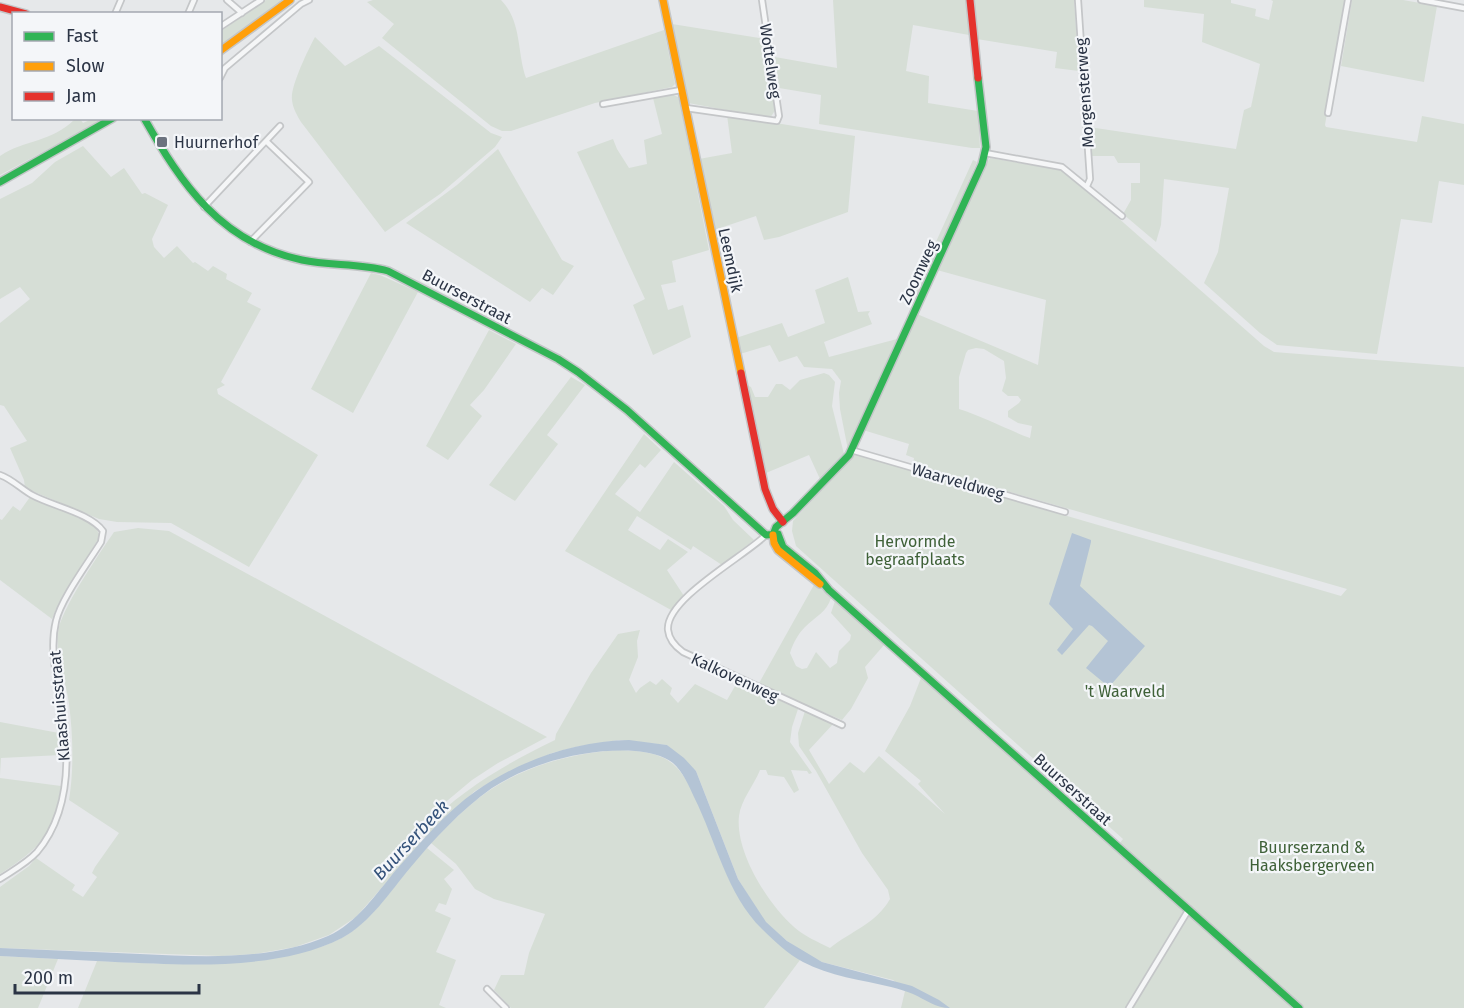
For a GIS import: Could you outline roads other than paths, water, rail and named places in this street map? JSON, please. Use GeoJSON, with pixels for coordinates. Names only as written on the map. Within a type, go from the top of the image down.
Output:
{"type":"FeatureCollection","features":[{"type":"Feature","properties":{"kind":"main road"},"geometry":{"type":"LineString","coordinates":[[222,50],[290,0]]}},
{"type":"Feature","properties":{"kind":"main road","name":"Leemdijk"},"geometry":{"type":"LineString","coordinates":[[663,0],[765,489],[773,509],[783,522]]}},
{"type":"Feature","properties":{"kind":"main road","name":"Zoomweg"},"geometry":{"type":"LineString","coordinates":[[772,535],[838,467],[851,450],[982,164],[985,153],[983,121],[970,0]]}},
{"type":"Feature","properties":{"kind":"main road"},"geometry":{"type":"LineString","coordinates":[[0,7],[19,12]]}},
{"type":"Feature","properties":{"kind":"main road"},"geometry":{"type":"LineString","coordinates":[[0,182],[109,120]]}},
{"type":"Feature","properties":{"kind":"main road","name":"Buurserstraat"},"geometry":{"type":"LineString","coordinates":[[145,120],[172,170],[204,207],[235,233],[250,242],[278,254],[305,260],[369,266],[388,271],[558,359],[594,384],[815,573],[829,590],[1299,1008]]}},
{"type":"Feature","properties":{"kind":"street"},"geometry":{"type":"LineString","coordinates":[[227,0],[242,13]]}},
{"type":"Feature","properties":{"kind":"street"},"geometry":{"type":"LineString","coordinates":[[222,26],[261,0]]}},
{"type":"Feature","properties":{"kind":"street"},"geometry":{"type":"LineString","coordinates":[[222,74],[225,68],[301,4],[309,0]]}},
{"type":"Feature","properties":{"kind":"street","name":"Wottelweg"},"geometry":{"type":"LineString","coordinates":[[686,108],[777,121],[779,116],[762,0]]}},
{"type":"Feature","properties":{"kind":"street","name":"Morgensterweg"},"geometry":{"type":"LineString","coordinates":[[1078,0],[1090,179],[1087,186]]}},
{"type":"Feature","properties":{"kind":"street"},"geometry":{"type":"LineString","coordinates":[[1328,113],[1348,0]]}},
{"type":"Feature","properties":{"kind":"street"},"geometry":{"type":"LineString","coordinates":[[1421,0],[1464,8]]}},
{"type":"Feature","properties":{"kind":"street"},"geometry":{"type":"LineString","coordinates":[[603,104],[681,90]]}},
{"type":"Feature","properties":{"kind":"street"},"geometry":{"type":"LineString","coordinates":[[204,207],[280,126]]}},
{"type":"Feature","properties":{"kind":"street"},"geometry":{"type":"LineString","coordinates":[[250,242],[309,182],[266,141]]}},
{"type":"Feature","properties":{"kind":"street"},"geometry":{"type":"LineString","coordinates":[[985,153],[1057,166],[1071,172],[1122,216]]}},
{"type":"Feature","properties":{"kind":"street","name":"Waarveldweg"},"geometry":{"type":"LineString","coordinates":[[851,450],[1065,512]]}},
{"type":"Feature","properties":{"kind":"street","name":"Klaashuisstraat"},"geometry":{"type":"LineString","coordinates":[[0,475],[30,494],[94,522],[103,531],[101,542],[63,604],[56,620],[53,657],[65,734],[64,793],[61,809],[54,828],[37,852],[0,879]]}},
{"type":"Feature","properties":{"kind":"street","name":"Kalkovenweg"},"geometry":{"type":"LineString","coordinates":[[772,535],[708,578],[678,606],[669,622],[670,639],[683,652],[842,725]]}},
{"type":"Feature","properties":{"kind":"street"},"geometry":{"type":"LineString","coordinates":[[1129,1008],[1189,909]]}},
{"type":"Feature","properties":{"kind":"street"},"geometry":{"type":"LineString","coordinates":[[488,989],[506,1008]]}},
{"type":"Feature","properties":{"kind":"water"},"geometry":{"type":"Polygon","coordinates":[[[1072,533],[1091,540],[1080,586],[1145,646],[1109,687],[1086,668],[1108,641],[1092,626],[1089,625],[1062,655],[1057,650],[1073,629],[1049,604],[1072,533]]]}},
{"type":"Feature","properties":{"kind":"water"},"geometry":{"type":"Polygon","coordinates":[[[629,740],[667,745],[696,771],[738,879],[766,922],[787,941],[822,962],[912,986],[950,1008],[936,1005],[900,989],[824,971],[803,962],[781,947],[762,929],[740,900],[723,867],[702,814],[680,771],[665,758],[635,751],[598,752],[561,759],[525,771],[492,788],[469,806],[438,836],[362,924],[342,938],[316,949],[289,956],[231,964],[142,963],[0,956],[0,948],[236,956],[283,950],[306,944],[328,936],[348,924],[444,818],[465,799],[493,780],[549,754],[569,748],[629,740]]]}},
{"type":"Feature","properties":{"kind":"place","name":"Huurnerhof"},"geometry":{"type":"Point","coordinates":[162,142]}},
{"type":"Feature","properties":{"kind":"park label","name":"Hervormde begraafplaats"},"geometry":{"type":"Point","coordinates":[915,550]}},
{"type":"Feature","properties":{"kind":"park label","name":"'t Waarveld"},"geometry":{"type":"Point","coordinates":[1125,691]}},
{"type":"Feature","properties":{"kind":"park label","name":"Buurserzand & Haaksbergerveen"},"geometry":{"type":"Point","coordinates":[1312,856]}},
{"type":"Feature","properties":{"kind":"water label","name":"Buurserbeek"},"geometry":{"type":"Point","coordinates":[411,840]}}]}
